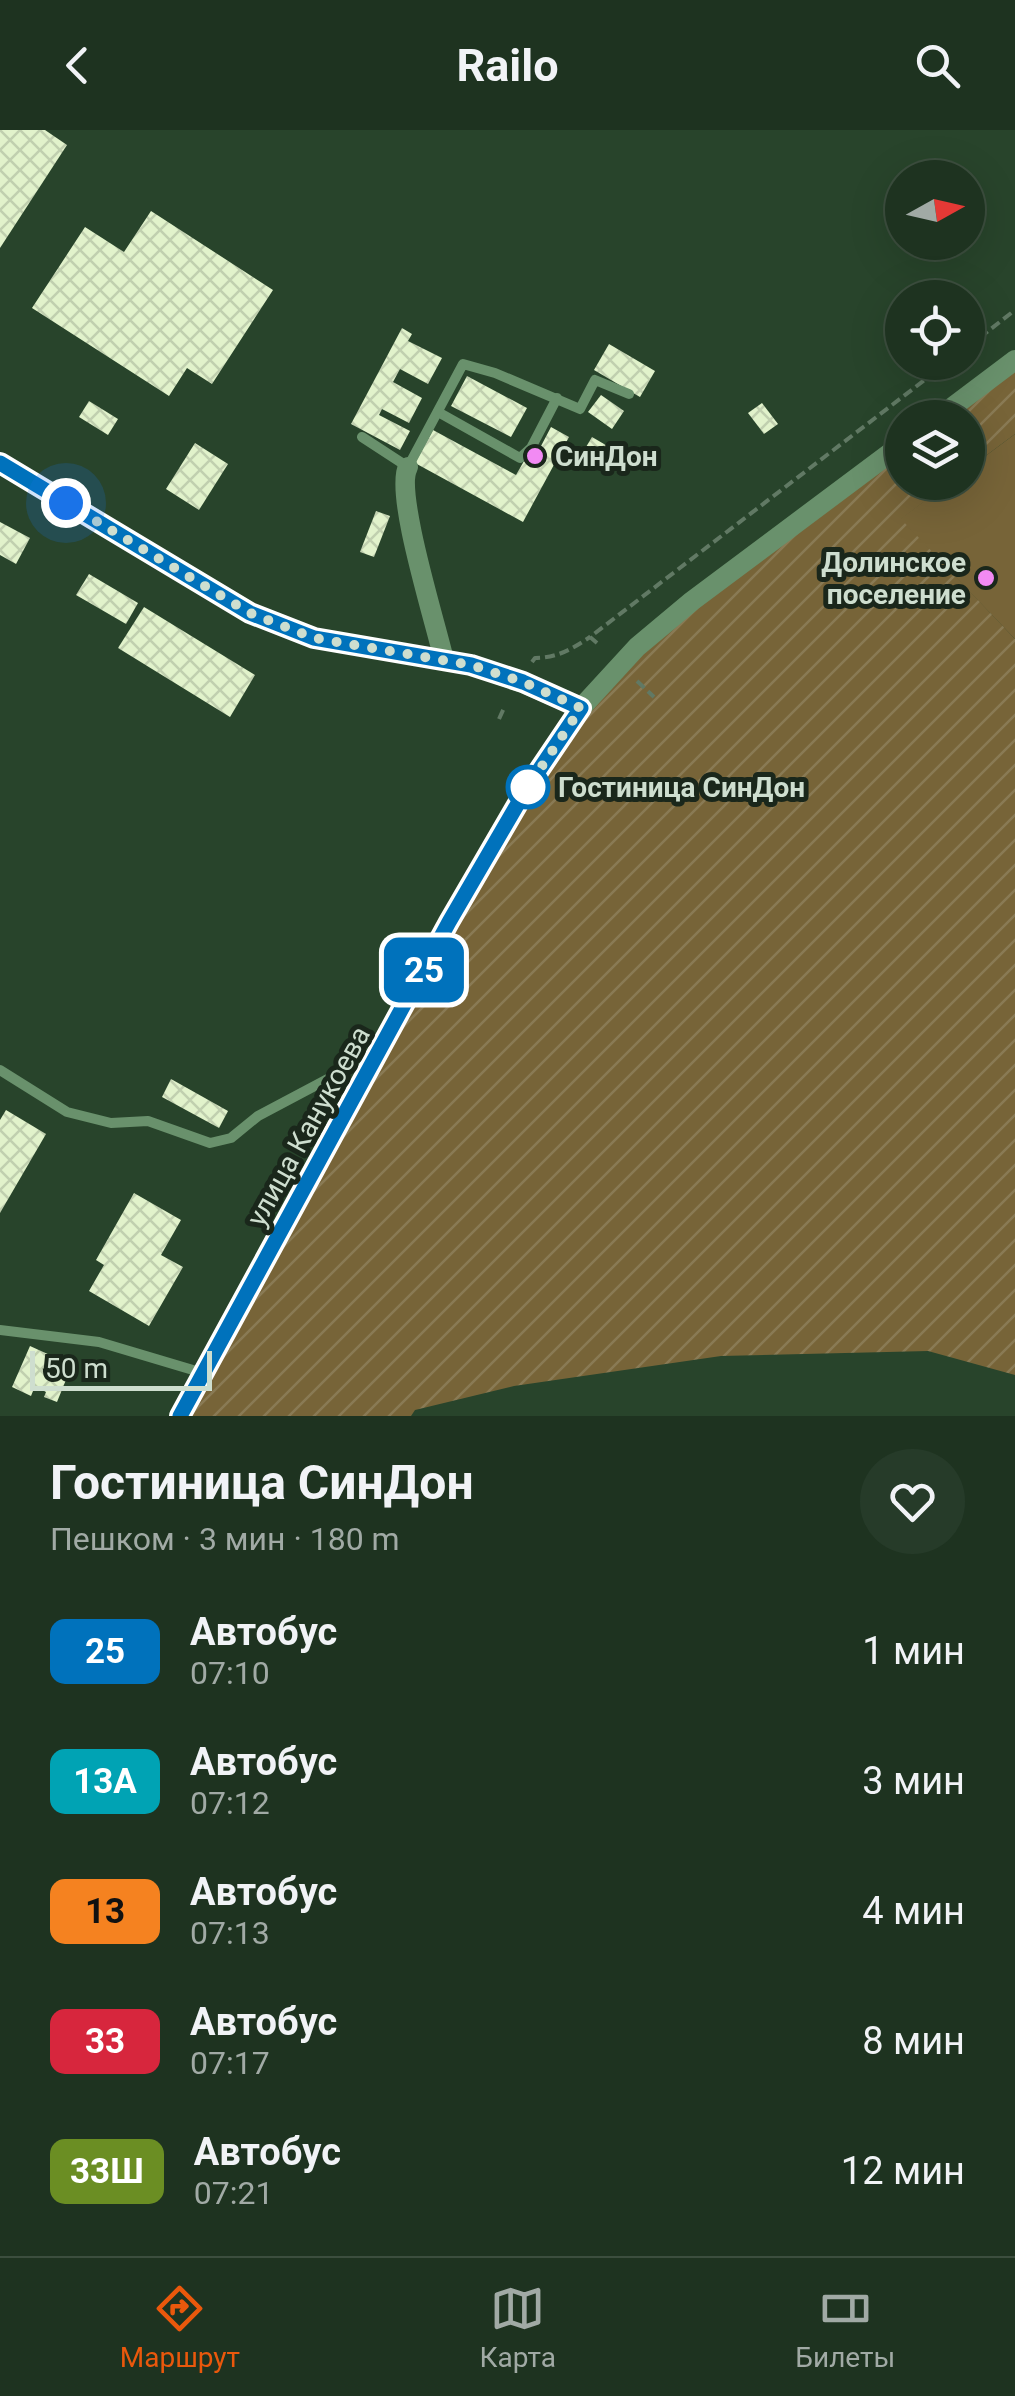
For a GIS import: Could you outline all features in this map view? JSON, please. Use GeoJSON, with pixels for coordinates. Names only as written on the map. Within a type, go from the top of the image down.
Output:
{"type":"FeatureCollection","features":[{"type":"Feature","properties":{"kind":"street"},"geometry":{"type":"LineString","coordinates":[[962,400],[1015,360]]}},
{"type":"Feature","properties":{"kind":"street","name":"улица Канукоева"},"geometry":{"type":"LineString","coordinates":[[180,1416],[449,922],[527,788],[581,708],[610,673],[678,612],[885,457]]}},
{"type":"Feature","properties":{"kind":"street"},"geometry":{"type":"LineString","coordinates":[[0,463],[250,613],[314,638],[444,660],[500,674],[581,708]]}},
{"type":"Feature","properties":{"kind":"street"},"geometry":{"type":"LineString","coordinates":[[408,468],[402,477],[411,534],[444,660]]}},
{"type":"Feature","properties":{"kind":"lane"},"geometry":{"type":"LineString","coordinates":[[362,437],[408,468],[464,364],[580,408],[595,380],[629,394]]}},
{"type":"Feature","properties":{"kind":"lane"},"geometry":{"type":"LineString","coordinates":[[438,412],[520,458],[531,448],[557,398]]}},
{"type":"Feature","properties":{"kind":"lane"},"geometry":{"type":"LineString","coordinates":[[0,1070],[67,1112],[111,1123],[148,1121],[210,1143],[232,1138],[258,1116],[382,1049]]}},
{"type":"Feature","properties":{"kind":"lane"},"geometry":{"type":"LineString","coordinates":[[0,1330],[100,1342],[203,1374]]}},
{"type":"Feature","properties":{"kind":"path"},"geometry":{"type":"LineString","coordinates":[[985,334],[1015,310]]}},
{"type":"Feature","properties":{"kind":"path"},"geometry":{"type":"LineString","coordinates":[[530,666],[535,658],[552,658],[590,637],[925,380]]}},
{"type":"Feature","properties":{"kind":"path"},"geometry":{"type":"LineString","coordinates":[[590,637],[597,644]]}},
{"type":"Feature","properties":{"kind":"path"},"geometry":{"type":"LineString","coordinates":[[637,681],[654,698]]}},
{"type":"Feature","properties":{"kind":"path"},"geometry":{"type":"LineString","coordinates":[[500,719],[504,708]]}},
{"type":"Feature","properties":{"kind":"shaded area"},"geometry":{"type":"Polygon","coordinates":[[[1015,360],[1015,434],[985,456],[985,400],[962,400],[1015,360]]]}},
{"type":"Feature","properties":{"kind":"shaded area","name":"Долинское поселение"},"geometry":{"type":"Polygon","coordinates":[[[1015,434],[1015,639],[900,519],[926,500],[985,500],[985,456],[1015,434]]]}},
{"type":"Feature","properties":{"kind":"shaded area"},"geometry":{"type":"Polygon","coordinates":[[[885,457],[885,500],[926,500],[901,519],[1015,639],[1015,1375],[928,1351],[721,1356],[514,1386],[415,1410],[411,1416],[180,1416],[449,922],[610,673],[885,457]]]}},
{"type":"Feature","properties":{"kind":"building"},"geometry":{"type":"Polygon","coordinates":[[[0,130],[45,130],[67,145],[0,248],[0,130]]]}},
{"type":"Feature","properties":{"kind":"building"},"geometry":{"type":"Polygon","coordinates":[[[151,211],[273,290],[212,384],[187,368],[169,396],[32,308],[85,227],[124,252],[151,211]]]}},
{"type":"Feature","properties":{"kind":"building"},"geometry":{"type":"Polygon","coordinates":[[[402,328],[412,334],[408,341],[442,358],[428,384],[400,369],[393,382],[422,398],[409,423],[382,409],[379,415],[410,431],[400,450],[351,424],[402,328]]]}},
{"type":"Feature","properties":{"kind":"building"},"geometry":{"type":"Polygon","coordinates":[[[609,344],[655,371],[640,397],[594,370],[609,344]]]}},
{"type":"Feature","properties":{"kind":"building"},"geometry":{"type":"Polygon","coordinates":[[[467,376],[527,408],[511,437],[451,406],[467,376]]]}},
{"type":"Feature","properties":{"kind":"building"},"geometry":{"type":"Polygon","coordinates":[[[601,395],[624,411],[612,429],[588,412],[601,395]]]}},
{"type":"Feature","properties":{"kind":"building"},"geometry":{"type":"Polygon","coordinates":[[[89,401],[118,419],[108,435],[79,417],[89,401]]]}},
{"type":"Feature","properties":{"kind":"building"},"geometry":{"type":"Polygon","coordinates":[[[762,403],[778,424],[764,434],[748,413],[762,403]]]}},
{"type":"Feature","properties":{"kind":"building"},"geometry":{"type":"Polygon","coordinates":[[[551,427],[569,437],[523,522],[415,463],[433,430],[516,475],[524,461],[531,465],[551,427]]]}},
{"type":"Feature","properties":{"kind":"building"},"geometry":{"type":"Polygon","coordinates":[[[592,437],[628,458],[620,473],[583,452],[592,437]]]}},
{"type":"Feature","properties":{"kind":"building"},"geometry":{"type":"Polygon","coordinates":[[[195,443],[228,464],[199,510],[166,489],[195,443]]]}},
{"type":"Feature","properties":{"kind":"building"},"geometry":{"type":"Polygon","coordinates":[[[376,511],[390,516],[374,557],[360,552],[376,511]]]}},
{"type":"Feature","properties":{"kind":"building"},"geometry":{"type":"Polygon","coordinates":[[[0,522],[30,538],[16,564],[0,555],[0,522]]]}},
{"type":"Feature","properties":{"kind":"building"},"geometry":{"type":"Polygon","coordinates":[[[89,574],[138,603],[126,624],[76,595],[89,574]]]}},
{"type":"Feature","properties":{"kind":"building"},"geometry":{"type":"Polygon","coordinates":[[[144,607],[255,675],[230,717],[118,648],[144,607]]]}},
{"type":"Feature","properties":{"kind":"building"},"geometry":{"type":"Polygon","coordinates":[[[171,1079],[228,1111],[219,1128],[162,1097],[171,1079]]]}},
{"type":"Feature","properties":{"kind":"building"},"geometry":{"type":"Polygon","coordinates":[[[6,1110],[46,1134],[0,1213],[0,1120],[6,1110]]]}},
{"type":"Feature","properties":{"kind":"building"},"geometry":{"type":"Polygon","coordinates":[[[134,1193],[181,1220],[161,1255],[183,1267],[149,1326],[89,1291],[104,1265],[96,1260],[134,1193]]]}},
{"type":"Feature","properties":{"kind":"building"},"geometry":{"type":"Polygon","coordinates":[[[30,1346],[72,1365],[57,1402],[44,1397],[46,1392],[35,1386],[31,1396],[12,1387],[30,1346]]]}},
{"type":"Feature","properties":{"kind":"bus line","name":"25"},"geometry":{"type":"LineString","coordinates":[[0,463],[250,613],[314,638],[471,665],[523,682],[581,708],[527,788],[449,922],[180,1416]]}},
{"type":"Feature","properties":{"kind":"place","name":"СинДон"},"geometry":{"type":"Point","coordinates":[535,456]}},
{"type":"Feature","properties":{"kind":"place","name":"Долинское поселение"},"geometry":{"type":"Point","coordinates":[986,578]}},
{"type":"Feature","properties":{"kind":"place","name":"Гостиница СинДон"},"geometry":{"type":"Point","coordinates":[528,787]}},
{"type":"Feature","properties":{"kind":"route"},"geometry":{"type":"LineString","coordinates":[[66,503],[250,613],[282,626],[314,638],[471,665],[523,682],[581,708],[528,787]]}}]}
